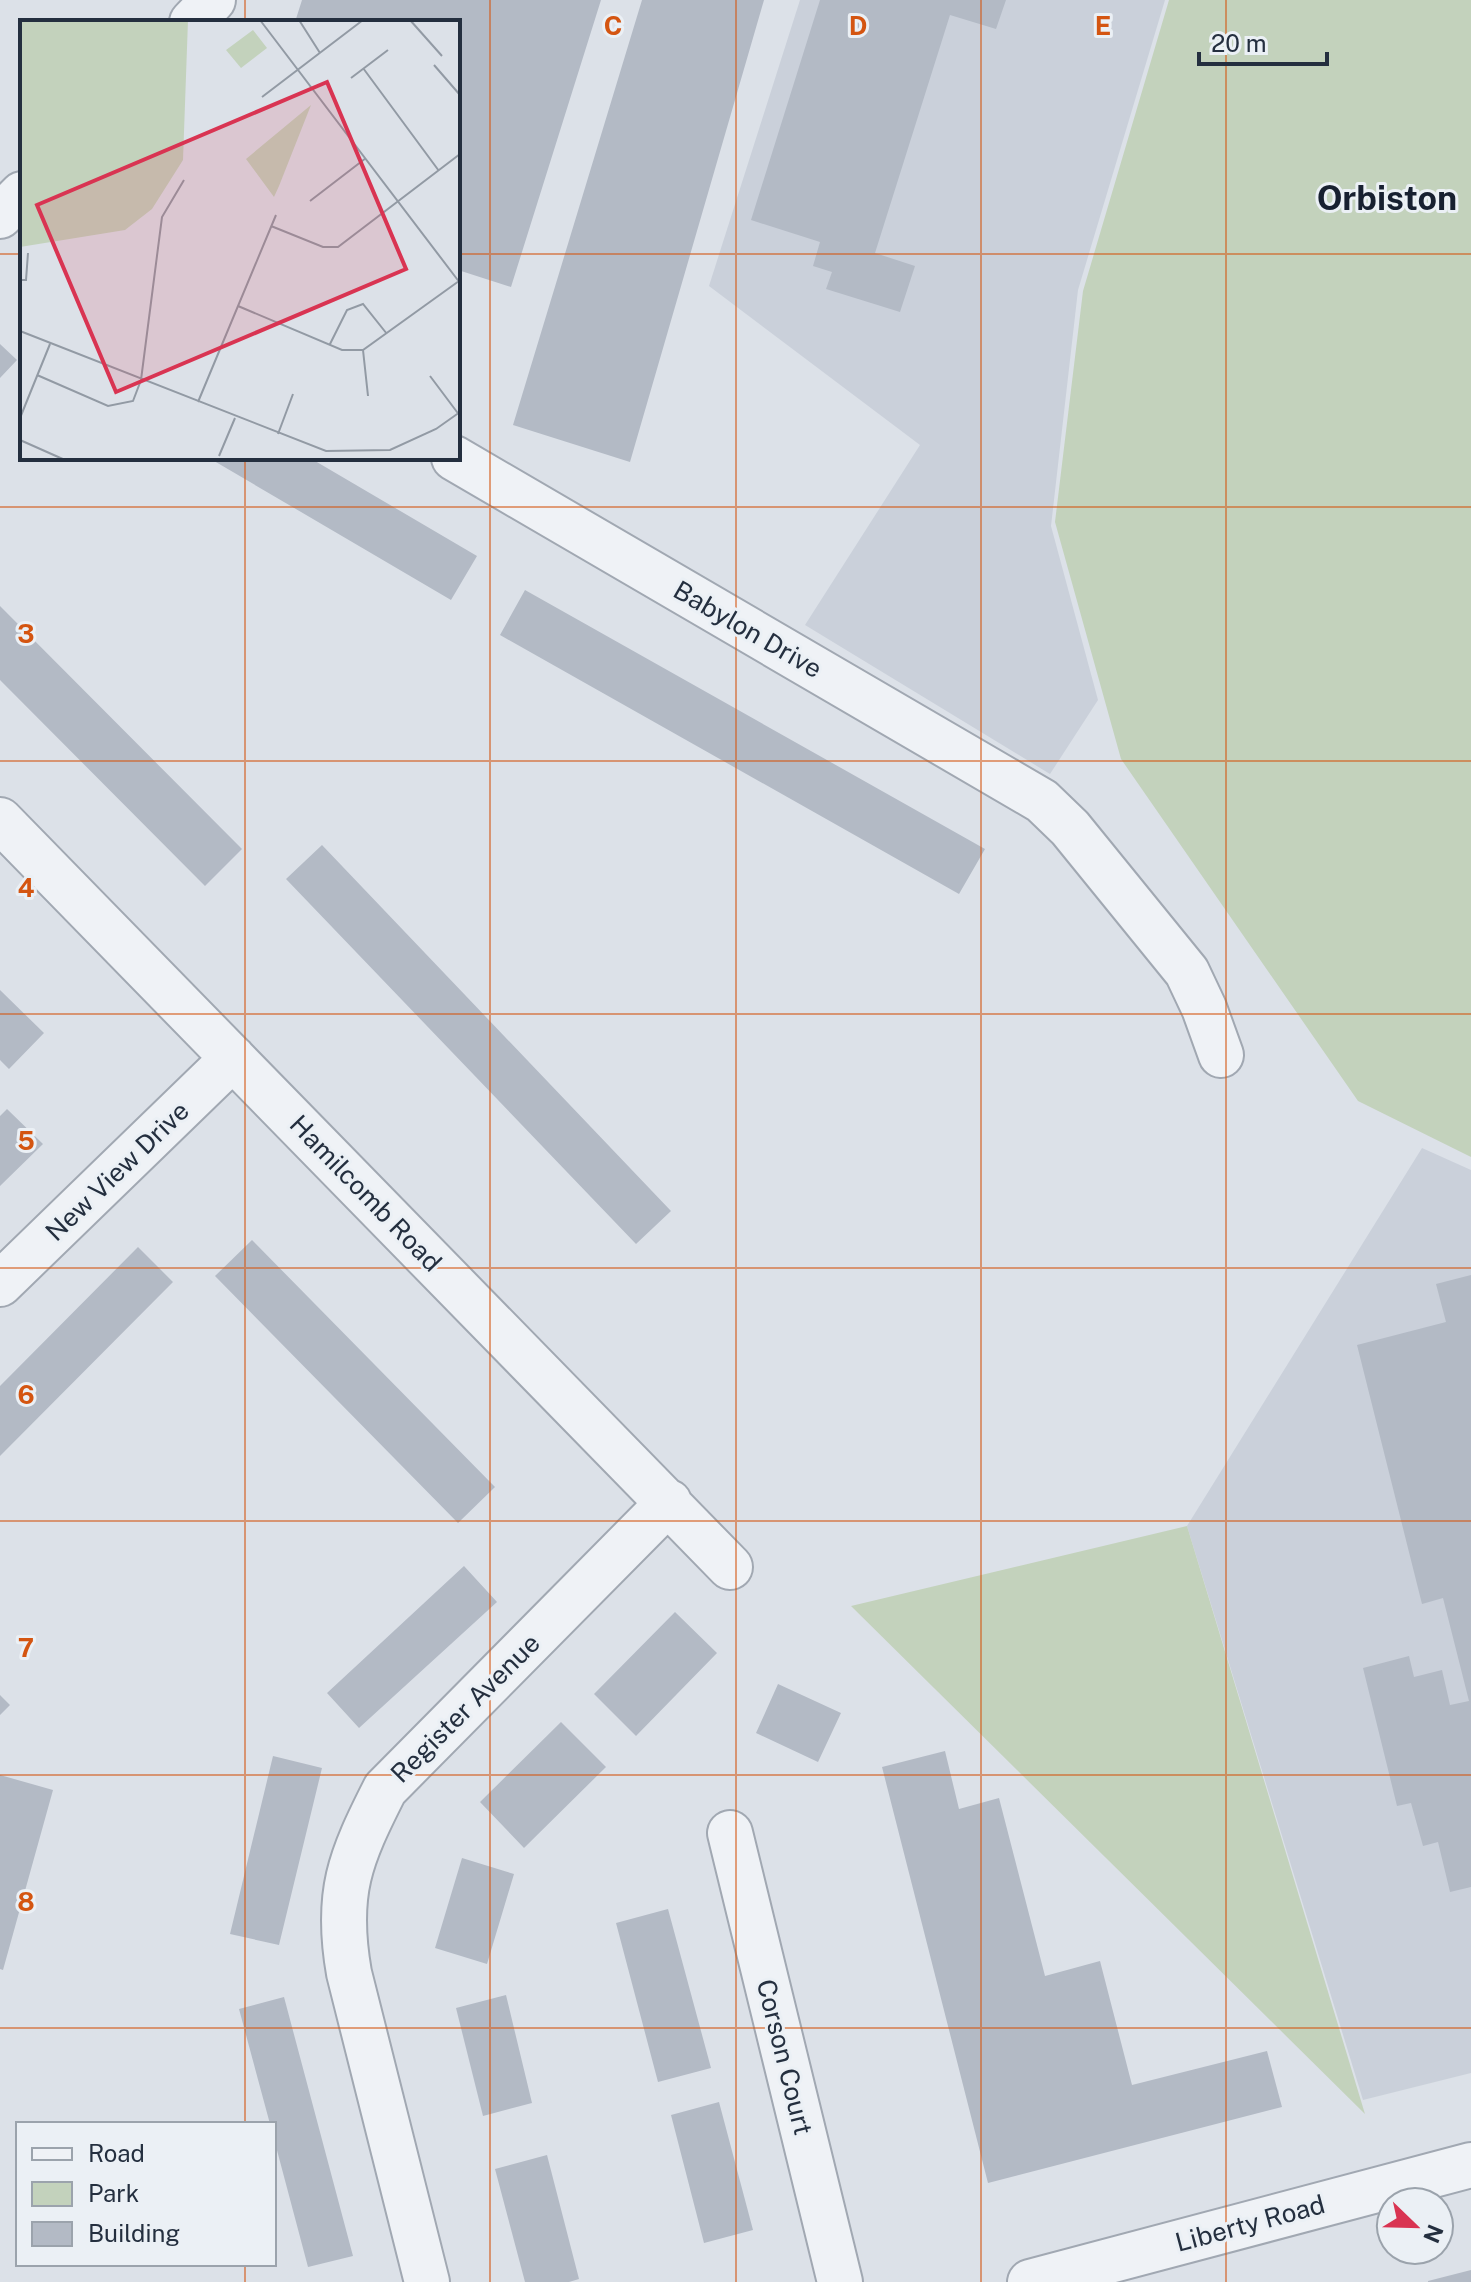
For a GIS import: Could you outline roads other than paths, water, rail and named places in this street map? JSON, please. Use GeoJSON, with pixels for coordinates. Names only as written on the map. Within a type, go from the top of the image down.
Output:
{"type":"FeatureCollection","features":[{"type":"Feature","properties":{"kind":"street"},"geometry":{"type":"LineString","coordinates":[[194,20],[213,0]]}},
{"type":"Feature","properties":{"kind":"street","name":"Babylon Drive"},"geometry":{"type":"LineString","coordinates":[[457,460],[1042,801],[1070,828],[1187,972],[1221,1055]]}},
{"type":"Feature","properties":{"kind":"street","name":"Hamilcomb Road"},"geometry":{"type":"LineString","coordinates":[[0,820],[730,1567]]}},
{"type":"Feature","properties":{"kind":"street","name":"New View Drive"},"geometry":{"type":"LineString","coordinates":[[0,1284],[233,1058]]}},
{"type":"Feature","properties":{"kind":"street","name":"Register Avenue"},"geometry":{"type":"LineString","coordinates":[[427,2282],[343,1940],[344,1892],[358,1842],[385,1789],[669,1502]]}},
{"type":"Feature","properties":{"kind":"street","name":"Corson Court"},"geometry":{"type":"LineString","coordinates":[[730,1833],[840,2282]]}},
{"type":"Feature","properties":{"kind":"street","name":"Liberty Road"},"geometry":{"type":"LineString","coordinates":[[1030,2282],[1471,2165]]}},
{"type":"Feature","properties":{"kind":"district","name":"Orbiston"},"geometry":{"type":"Point","coordinates":[1387,198]}}]}
